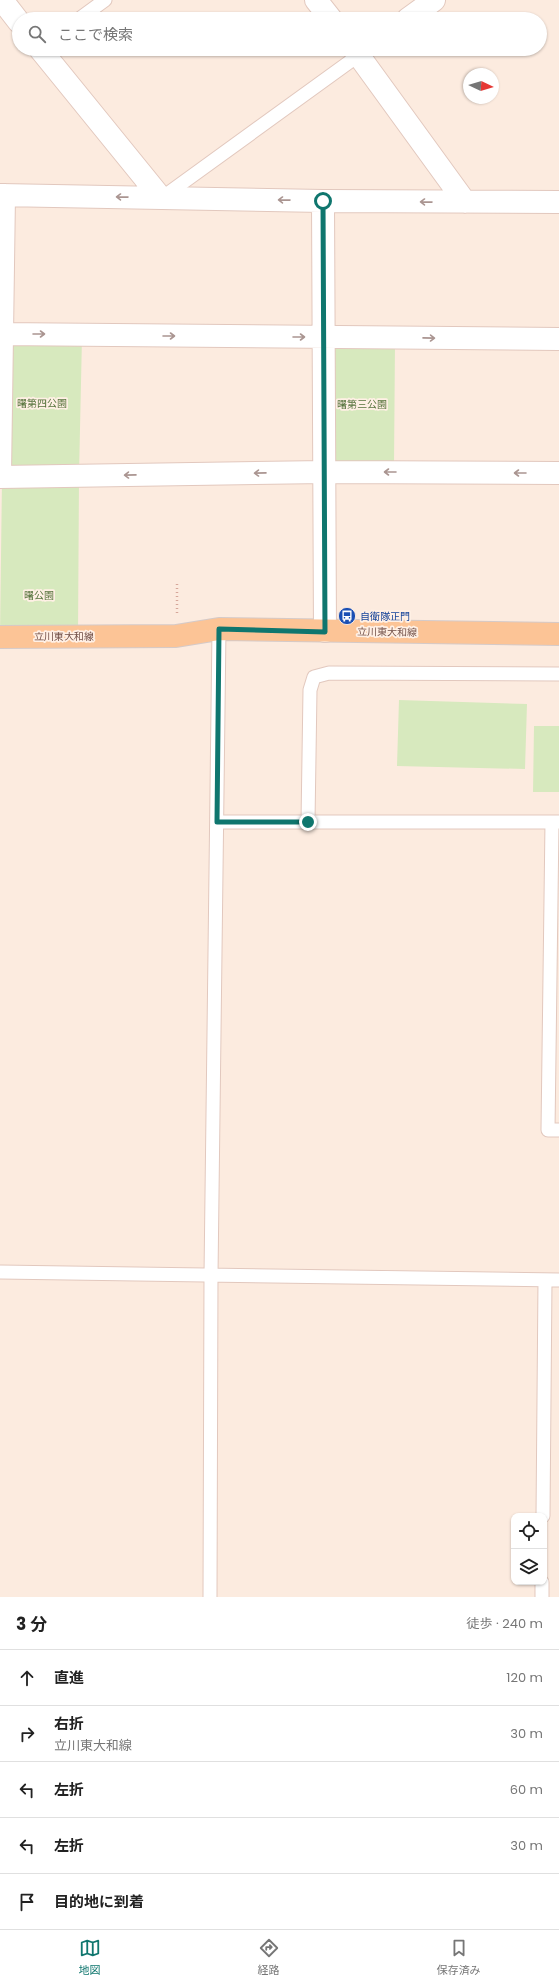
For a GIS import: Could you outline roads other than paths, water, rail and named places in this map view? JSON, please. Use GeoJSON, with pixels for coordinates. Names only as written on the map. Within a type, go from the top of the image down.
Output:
{"type":"FeatureCollection","features":[{"type":"Feature","properties":{"kind":"main road","name":"立川東大和線"},"geometry":{"type":"LineString","coordinates":[[0,637],[176,636],[219,629],[325,632],[559,634]]}},
{"type":"Feature","properties":{"kind":"street"},"geometry":{"type":"LineString","coordinates":[[2,0],[12,13]]}},
{"type":"Feature","properties":{"kind":"street"},"geometry":{"type":"LineString","coordinates":[[316,0],[325,12]]}},
{"type":"Feature","properties":{"kind":"street"},"geometry":{"type":"LineString","coordinates":[[418,12],[434,0]]}},
{"type":"Feature","properties":{"kind":"street"},"geometry":{"type":"LineString","coordinates":[[46,56],[161,198]]}},
{"type":"Feature","properties":{"kind":"street"},"geometry":{"type":"LineString","coordinates":[[363,56],[465,202]]}},
{"type":"Feature","properties":{"kind":"street"},"geometry":{"type":"LineString","coordinates":[[559,202],[323,201],[2,195],[0,476],[325,472],[559,473]]}},
{"type":"Feature","properties":{"kind":"street"},"geometry":{"type":"LineString","coordinates":[[323,201],[325,632]]}},
{"type":"Feature","properties":{"kind":"street"},"geometry":{"type":"LineString","coordinates":[[1,334],[559,339]]}},
{"type":"Feature","properties":{"kind":"lane"},"geometry":{"type":"LineString","coordinates":[[88,12],[105,0]]}},
{"type":"Feature","properties":{"kind":"lane"},"geometry":{"type":"LineString","coordinates":[[161,198],[353,56]]}},
{"type":"Feature","properties":{"kind":"lane"},"geometry":{"type":"LineString","coordinates":[[210,1597],[211,1275],[219,629]]}},
{"type":"Feature","properties":{"kind":"lane"},"geometry":{"type":"LineString","coordinates":[[308,822],[310,690],[314,677],[329,673],[559,674]]}},
{"type":"Feature","properties":{"kind":"lane"},"geometry":{"type":"LineString","coordinates":[[217,822],[556,822],[548,1130],[559,1130]]}},
{"type":"Feature","properties":{"kind":"lane"},"geometry":{"type":"LineString","coordinates":[[0,1272],[559,1280]]}},
{"type":"Feature","properties":{"kind":"lane"},"geometry":{"type":"LineString","coordinates":[[543,1513],[545,1280]]}},
{"type":"Feature","properties":{"kind":"lane"},"geometry":{"type":"LineString","coordinates":[[542,1585],[542,1597]]}},
{"type":"Feature","properties":{"kind":"place","name":"自衛隊正門"},"geometry":{"type":"Point","coordinates":[347,616]}},
{"type":"Feature","properties":{"kind":"park label","name":"曙第四公園"},"geometry":{"type":"Point","coordinates":[42,403]}},
{"type":"Feature","properties":{"kind":"park label","name":"曙第三公園"},"geometry":{"type":"Point","coordinates":[362,404]}},
{"type":"Feature","properties":{"kind":"park label","name":"曙公園"},"geometry":{"type":"Point","coordinates":[39,595]}}]}
